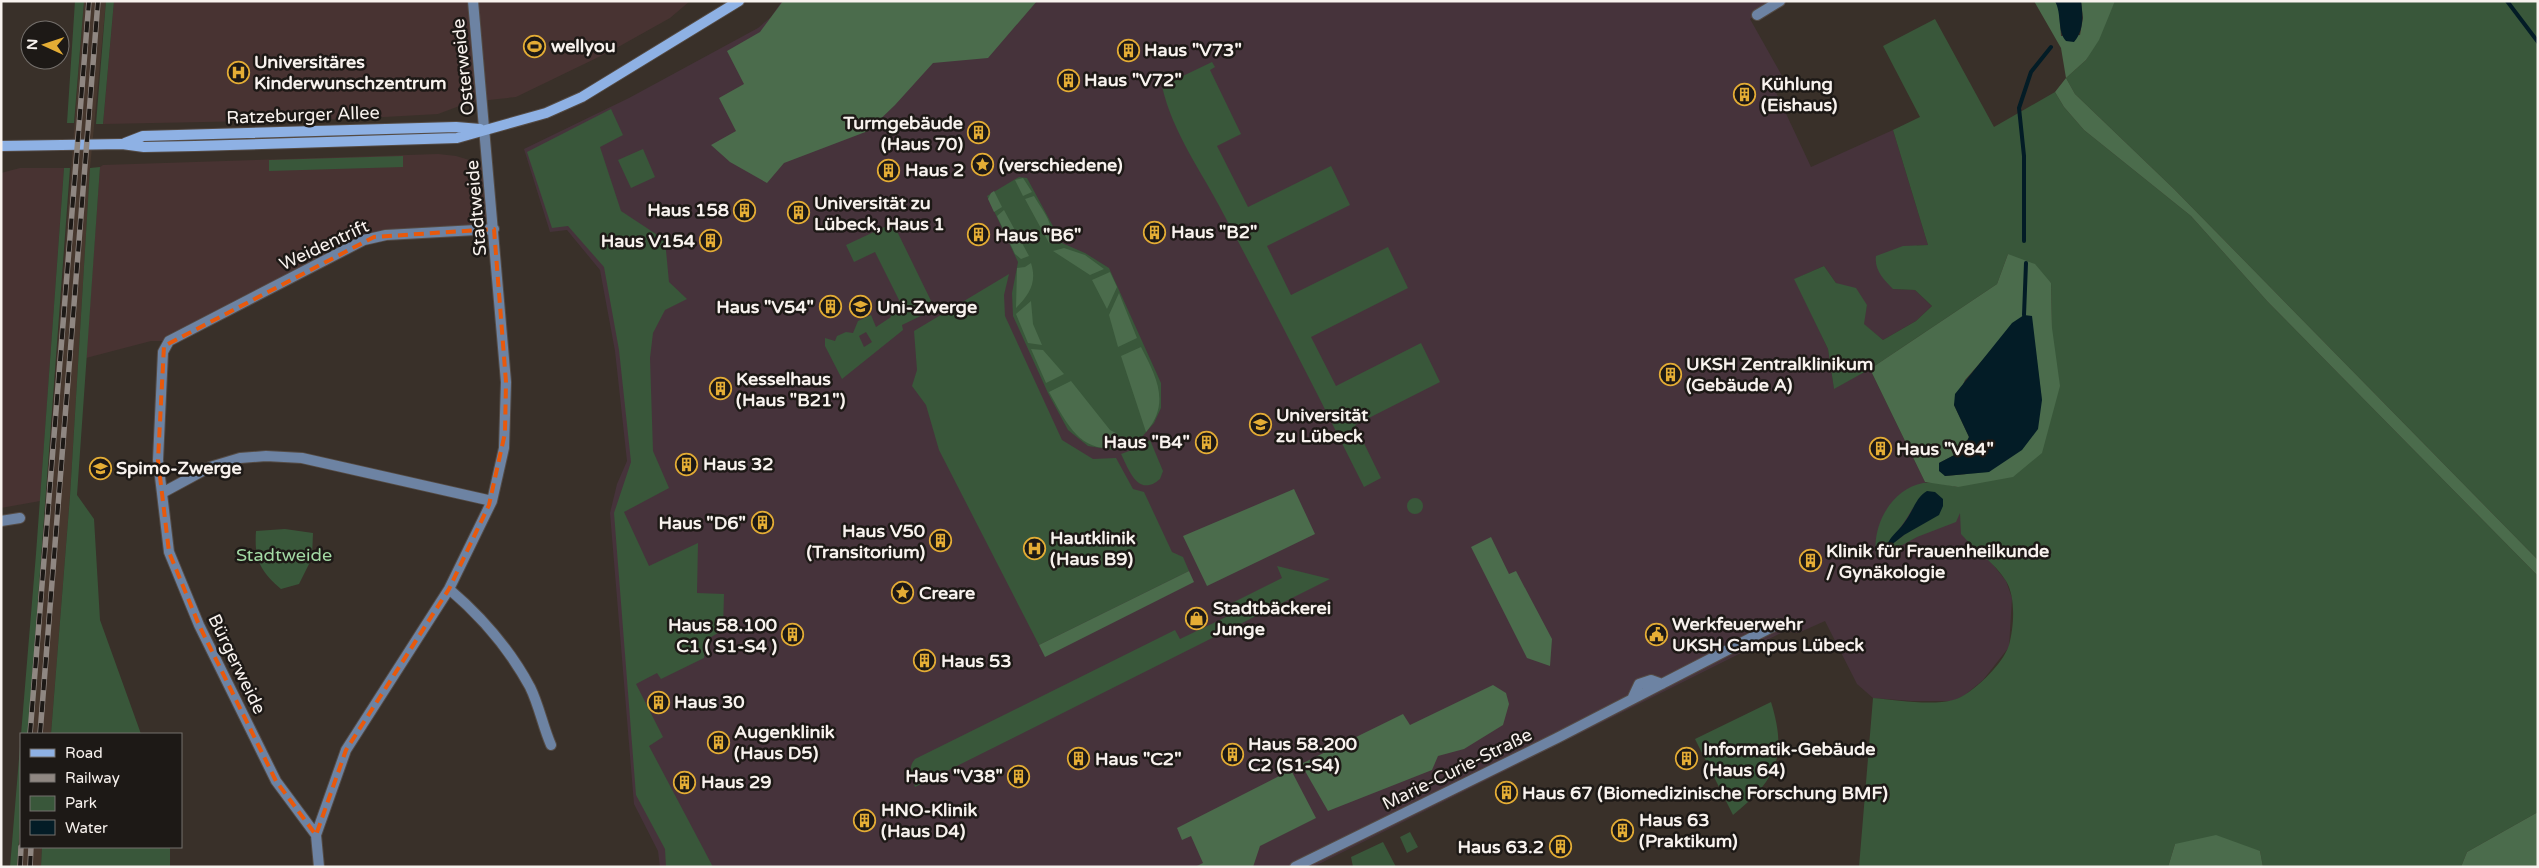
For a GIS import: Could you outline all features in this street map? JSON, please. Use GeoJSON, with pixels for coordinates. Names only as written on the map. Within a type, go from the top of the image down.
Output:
{"type":"FeatureCollection","features":[{"type":"Feature","properties":{"kind":"main road","name":"Ratzeburger Allee"},"geometry":{"type":"LineString","coordinates":[[1,146],[122,144],[144,147],[457,138],[546,113],[582,97],[739,1]]}},
{"type":"Feature","properties":{"kind":"street","name":"Osterweide"},"geometry":{"type":"LineString","coordinates":[[473,1],[486,129]]}},
{"type":"Feature","properties":{"kind":"street"},"geometry":{"type":"LineString","coordinates":[[1756,15],[1780,1]]}},
{"type":"Feature","properties":{"kind":"street","name":"Stadtweide"},"geometry":{"type":"LineString","coordinates":[[319,867],[316,836],[346,750],[449,589],[492,501],[504,448],[506,382],[486,129]]}},
{"type":"Feature","properties":{"kind":"street","name":"Weidentrift"},"geometry":{"type":"LineString","coordinates":[[207,322],[374,237],[494,229]]}},
{"type":"Feature","properties":{"kind":"street","name":"Bürgerweide"},"geometry":{"type":"LineString","coordinates":[[207,322],[169,341],[162,352],[158,460],[169,552],[199,625],[276,781],[316,836]]}},
{"type":"Feature","properties":{"kind":"street"},"geometry":{"type":"LineString","coordinates":[[162,493],[210,467],[240,458],[266,456],[302,458],[492,501]]}},
{"type":"Feature","properties":{"kind":"street"},"geometry":{"type":"LineString","coordinates":[[1,521],[20,518]]}},
{"type":"Feature","properties":{"kind":"street"},"geometry":{"type":"LineString","coordinates":[[449,589],[476,612],[494,632],[531,688],[551,746]]}},
{"type":"Feature","properties":{"kind":"street","name":"Marie-Curie-Straße"},"geometry":{"type":"LineString","coordinates":[[1295,867],[1778,624]]}},
{"type":"Feature","properties":{"kind":"highlighted area"},"geometry":{"type":"Polygon","coordinates":[[[494,229],[506,382],[505,433],[489,505],[449,589],[346,750],[316,835],[276,781],[199,625],[169,552],[158,460],[164,346],[374,237],[494,229]]]}},
{"type":"Feature","properties":{"kind":"shaded area"},"geometry":{"type":"Polygon","coordinates":[[[84,1],[106,1],[90,168],[70,496],[51,733],[28,733],[84,1]]]}},
{"type":"Feature","properties":{"kind":"shaded area"},"geometry":{"type":"Polygon","coordinates":[[[114,1],[690,1],[670,18],[611,51],[516,97],[470,102],[438,114],[348,119],[103,124],[114,1]]]}},
{"type":"Feature","properties":{"kind":"shaded area","name":"Universität zu Lübeck"},"geometry":{"type":"Polygon","coordinates":[[[782,1],[1780,1],[1750,19],[1786,83],[1775,90],[1811,167],[1893,130],[1928,245],[1917,245],[1893,289],[1915,290],[1932,306],[1916,321],[1883,340],[1863,324],[1867,305],[1836,283],[1824,266],[1795,279],[1828,349],[1834,388],[1870,369],[1925,482],[1960,512],[1972,546],[1991,562],[2006,581],[2012,598],[2009,647],[1983,680],[1965,695],[1953,701],[1911,701],[1873,698],[1857,684],[1825,621],[1798,633],[1785,631],[1313,867],[660,867],[658,851],[634,804],[610,513],[617,484],[627,461],[615,351],[600,270],[567,230],[550,232],[524,149],[629,98],[758,28],[771,17],[782,1]]]}},
{"type":"Feature","properties":{"kind":"shaded area"},"geometry":{"type":"Polygon","coordinates":[[[438,154],[456,156],[476,162],[488,161],[494,229],[386,235],[169,341],[151,341],[86,358],[100,167],[103,165],[438,154]]]}},
{"type":"Feature","properties":{"kind":"shaded area"},"geometry":{"type":"Polygon","coordinates":[[[20,168],[64,168],[40,501],[1,508],[1,173],[20,168]]]}},
{"type":"Feature","properties":{"kind":"shaded area"},"geometry":{"type":"Polygon","coordinates":[[[20,827],[20,848],[42,848],[41,867],[17,867],[20,827]]]}},
{"type":"Feature","properties":{"kind":"green space"},"geometry":{"type":"Polygon","coordinates":[[[75,1],[84,1],[74,123],[67,123],[75,1]]]}},
{"type":"Feature","properties":{"kind":"green space"},"geometry":{"type":"Polygon","coordinates":[[[106,1],[114,1],[103,124],[96,124],[106,1]]]}},
{"type":"Feature","properties":{"kind":"green space"},"geometry":{"type":"Polygon","coordinates":[[[783,1],[1037,1],[988,58],[933,63],[895,105],[868,131],[784,163],[767,183],[730,162],[711,145],[736,131],[719,98],[744,84],[727,51],[760,32],[783,1]]]}},
{"type":"Feature","properties":{"kind":"green space"},"geometry":{"type":"Polygon","coordinates":[[[2034,1],[2055,1],[2059,9],[2061,36],[2080,35],[2083,18],[2081,1],[2115,1],[2099,40],[2086,60],[2066,78],[2061,48],[2034,1]]]}},
{"type":"Feature","properties":{"kind":"green space"},"geometry":{"type":"Polygon","coordinates":[[[2115,1],[2538,1],[2538,560],[2174,189],[2075,94],[2066,78],[2086,60],[2115,1]]]}},
{"type":"Feature","properties":{"kind":"green space"},"geometry":{"type":"Polygon","coordinates":[[[1935,19],[1994,127],[2055,92],[2064,107],[2084,130],[2191,216],[2268,302],[2538,576],[2538,812],[2467,852],[2461,867],[2263,867],[2260,851],[2175,844],[2168,867],[1859,867],[1873,698],[1913,702],[1944,702],[1960,697],[1977,686],[2001,661],[2009,645],[2013,621],[2013,604],[2006,581],[1996,568],[1961,534],[1960,513],[1956,522],[1917,537],[1882,556],[1876,555],[1877,532],[1881,520],[1893,500],[1902,492],[1912,487],[1931,482],[1958,487],[2052,328],[2051,283],[2008,254],[1997,284],[1870,369],[1834,389],[1828,349],[1794,279],[1824,266],[1836,283],[1856,288],[1867,305],[1864,324],[1883,340],[1916,321],[1932,306],[1915,290],[1893,289],[1878,270],[1876,261],[1876,256],[1903,246],[1928,245],[1893,130],[1920,117],[1883,46],[1935,19]],[[1913,507],[1887,548],[1904,535],[1913,507]]]}},
{"type":"Feature","properties":{"kind":"green space"},"geometry":{"type":"Polygon","coordinates":[[[1212,62],[1215,67],[1210,70],[1241,134],[1217,146],[1248,207],[1331,166],[1350,205],[1267,246],[1291,295],[1388,247],[1408,288],[1311,337],[1336,386],[1421,343],[1440,382],[1355,425],[1381,478],[1364,487],[1259,281],[1180,136],[1167,103],[1162,86],[1212,62]]]}},
{"type":"Feature","properties":{"kind":"green space"},"geometry":{"type":"Polygon","coordinates":[[[2066,78],[2075,94],[2174,189],[2538,560],[2538,576],[2268,302],[2191,216],[2084,130],[2064,107],[2055,92],[2066,78]]]}},
{"type":"Feature","properties":{"kind":"green space"},"geometry":{"type":"Polygon","coordinates":[[[611,109],[623,135],[600,147],[621,211],[665,240],[669,282],[687,299],[665,310],[653,333],[650,358],[653,451],[669,488],[624,512],[649,566],[698,543],[697,593],[724,594],[723,630],[706,640],[704,658],[661,679],[657,673],[636,684],[663,737],[649,746],[713,867],[666,867],[665,849],[636,795],[614,513],[631,462],[619,350],[604,267],[568,226],[552,228],[527,152],[611,109]]]}},
{"type":"Feature","properties":{"kind":"green space"},"geometry":{"type":"Polygon","coordinates":[[[643,149],[655,177],[631,188],[618,160],[643,149]]]}},
{"type":"Feature","properties":{"kind":"green space"},"geometry":{"type":"Polygon","coordinates":[[[403,156],[403,167],[269,171],[269,160],[403,156]]]}},
{"type":"Feature","properties":{"kind":"green space"},"geometry":{"type":"Polygon","coordinates":[[[100,167],[77,495],[94,519],[100,620],[141,733],[51,733],[70,496],[90,168],[100,167]]]}},
{"type":"Feature","properties":{"kind":"green space"},"geometry":{"type":"Polygon","coordinates":[[[64,168],[70,168],[28,733],[21,733],[64,168]]]}},
{"type":"Feature","properties":{"kind":"green space"},"geometry":{"type":"Polygon","coordinates":[[[1019,177],[1027,178],[1062,243],[1085,253],[1109,268],[1161,383],[1161,408],[1154,423],[1141,438],[1123,448],[1113,450],[1088,446],[1068,430],[1048,393],[1013,316],[1012,293],[1018,262],[987,196],[1019,177]]]}},
{"type":"Feature","properties":{"kind":"green space"},"geometry":{"type":"Polygon","coordinates":[[[1023,178],[1032,192],[1023,196],[1015,180],[1023,178]]]}},
{"type":"Feature","properties":{"kind":"green space"},"geometry":{"type":"Polygon","coordinates":[[[994,191],[1002,207],[994,212],[988,199],[994,191]]]}},
{"type":"Feature","properties":{"kind":"green space"},"geometry":{"type":"Polygon","coordinates":[[[1034,196],[1045,213],[1052,231],[1049,243],[1025,199],[1034,196]]]}},
{"type":"Feature","properties":{"kind":"green space"},"geometry":{"type":"Polygon","coordinates":[[[1004,210],[1029,256],[1021,259],[1015,254],[997,216],[1004,210]]]}},
{"type":"Feature","properties":{"kind":"green space"},"geometry":{"type":"Polygon","coordinates":[[[893,223],[935,309],[902,325],[903,330],[842,379],[825,346],[825,338],[835,341],[837,336],[846,332],[853,333],[858,321],[871,315],[876,327],[891,317],[888,308],[900,302],[875,252],[854,262],[846,245],[893,223]],[[866,332],[859,336],[864,347],[872,342],[866,332]]]}},
{"type":"Feature","properties":{"kind":"green space"},"geometry":{"type":"Polygon","coordinates":[[[1064,248],[1085,255],[1104,269],[1090,275],[1053,251],[1064,248]]]}},
{"type":"Feature","properties":{"kind":"green space"},"geometry":{"type":"Polygon","coordinates":[[[2008,254],[2035,264],[2051,283],[2052,328],[2060,386],[2042,453],[2013,477],[1958,487],[1925,482],[1870,369],[1997,284],[2008,254]],[[2035,347],[1987,355],[1965,380],[1954,405],[1969,437],[1962,451],[1939,463],[1945,476],[1989,472],[2042,400],[2035,347]]]}},
{"type":"Feature","properties":{"kind":"green space"},"geometry":{"type":"Polygon","coordinates":[[[1031,263],[1033,282],[1025,298],[1016,308],[1017,268],[1025,267],[1031,263]]]}},
{"type":"Feature","properties":{"kind":"green space"},"geometry":{"type":"Polygon","coordinates":[[[1110,272],[1117,287],[1107,309],[1092,280],[1110,272]]]}},
{"type":"Feature","properties":{"kind":"green space"},"geometry":{"type":"Polygon","coordinates":[[[1009,274],[1004,295],[1005,316],[1062,440],[1093,459],[1116,458],[1133,489],[1144,492],[1172,552],[1183,557],[1189,571],[1039,645],[939,450],[926,405],[912,386],[917,370],[914,331],[1009,274]]]}},
{"type":"Feature","properties":{"kind":"green space"},"geometry":{"type":"Polygon","coordinates":[[[1119,293],[1137,338],[1118,347],[1109,315],[1119,293]]]}},
{"type":"Feature","properties":{"kind":"green space"},"geometry":{"type":"Polygon","coordinates":[[[1031,301],[1033,324],[1042,345],[1028,343],[1016,314],[1031,301]]]}},
{"type":"Feature","properties":{"kind":"green space"},"geometry":{"type":"Polygon","coordinates":[[[1141,347],[1156,379],[1159,400],[1158,411],[1154,421],[1146,432],[1121,356],[1141,347]]]}},
{"type":"Feature","properties":{"kind":"green space"},"geometry":{"type":"Polygon","coordinates":[[[1031,349],[1043,350],[1064,374],[1046,383],[1031,349]]]}},
{"type":"Feature","properties":{"kind":"green space"},"geometry":{"type":"Polygon","coordinates":[[[1071,381],[1110,430],[1116,433],[1124,446],[1097,447],[1086,442],[1069,426],[1049,392],[1071,381]]]}},
{"type":"Feature","properties":{"kind":"green space"},"geometry":{"type":"Polygon","coordinates":[[[1150,440],[1163,471],[1160,479],[1146,485],[1140,484],[1135,480],[1121,454],[1137,448],[1150,440]]]}},
{"type":"Feature","properties":{"kind":"green space"},"geometry":{"type":"Polygon","coordinates":[[[1294,489],[1315,534],[1207,586],[1183,536],[1294,489]]]}},
{"type":"Feature","properties":{"kind":"green space"},"geometry":{"type":"Polygon","coordinates":[[[1415,498],[1421,500],[1423,506],[1421,512],[1415,514],[1409,512],[1407,506],[1409,500],[1415,498]]]}},
{"type":"Feature","properties":{"kind":"green space","name":"Stadtweide"},"geometry":{"type":"Polygon","coordinates":[[[285,529],[313,533],[312,558],[299,584],[281,589],[268,576],[260,564],[256,549],[256,531],[285,529]]]}},
{"type":"Feature","properties":{"kind":"green space"},"geometry":{"type":"Polygon","coordinates":[[[1491,537],[1509,574],[1516,571],[1552,639],[1550,666],[1527,658],[1471,547],[1491,537]]]}},
{"type":"Feature","properties":{"kind":"green space"},"geometry":{"type":"Polygon","coordinates":[[[1277,566],[1330,579],[915,787],[911,766],[915,759],[1175,630],[1180,639],[1228,616],[1224,607],[1282,578],[1277,566]]]}},
{"type":"Feature","properties":{"kind":"green space"},"geometry":{"type":"Polygon","coordinates":[[[1189,571],[1194,582],[1045,657],[1039,645],[1189,571]]]}},
{"type":"Feature","properties":{"kind":"green space"},"geometry":{"type":"Polygon","coordinates":[[[1493,685],[1506,693],[1509,704],[1503,725],[1464,749],[1438,756],[1432,770],[1328,811],[1301,764],[1403,714],[1410,725],[1493,685]]]}},
{"type":"Feature","properties":{"kind":"green space"},"geometry":{"type":"Polygon","coordinates":[[[1771,702],[1778,738],[1778,753],[1775,766],[1759,790],[1733,815],[1695,739],[1771,702]]]}},
{"type":"Feature","properties":{"kind":"green space"},"geometry":{"type":"Polygon","coordinates":[[[20,747],[20,827],[17,867],[10,867],[20,747]]]}},
{"type":"Feature","properties":{"kind":"green space"},"geometry":{"type":"Polygon","coordinates":[[[1291,770],[1316,818],[1260,846],[1253,867],[1195,867],[1203,863],[1191,836],[1182,840],[1177,828],[1291,770]]]}},
{"type":"Feature","properties":{"kind":"green space"},"geometry":{"type":"Polygon","coordinates":[[[2538,812],[2538,867],[2461,867],[2467,852],[2538,812]]]}},
{"type":"Feature","properties":{"kind":"green space"},"geometry":{"type":"Polygon","coordinates":[[[1410,832],[1418,847],[1407,853],[1400,837],[1410,832]]]}},
{"type":"Feature","properties":{"kind":"green space"},"geometry":{"type":"Polygon","coordinates":[[[2216,835],[2260,851],[2263,867],[2168,867],[2175,844],[2216,835]]]}},
{"type":"Feature","properties":{"kind":"green space"},"geometry":{"type":"Polygon","coordinates":[[[1383,842],[1396,867],[1353,867],[1351,857],[1383,842]]]}},
{"type":"Feature","properties":{"kind":"green space"},"geometry":{"type":"Polygon","coordinates":[[[42,848],[170,848],[170,867],[41,867],[42,848]]]}},
{"type":"Feature","properties":{"kind":"water"},"geometry":{"type":"Polygon","coordinates":[[[2055,1],[2081,1],[2081,28],[2074,42],[2066,41],[2063,37],[2055,1]]]}},
{"type":"Feature","properties":{"kind":"water"},"geometry":{"type":"Polygon","coordinates":[[[2024,315],[2032,316],[2042,400],[2038,429],[2022,450],[1989,472],[1945,476],[1939,471],[1939,463],[1962,451],[1969,437],[1954,405],[1955,394],[2012,323],[2024,315]]]}},
{"type":"Feature","properties":{"kind":"water"},"geometry":{"type":"Polygon","coordinates":[[[1927,491],[1935,492],[1943,499],[1943,506],[1939,515],[1904,535],[1886,549],[1889,541],[1907,519],[1917,501],[1927,491]]]}},
{"type":"Feature","properties":{"kind":"waterway"},"geometry":{"type":"LineString","coordinates":[[2507,1],[2538,42]]}},
{"type":"Feature","properties":{"kind":"waterway"},"geometry":{"type":"LineString","coordinates":[[2024,241],[2024,156],[2019,108],[2031,72],[2051,47]]}},
{"type":"Feature","properties":{"kind":"waterway"},"geometry":{"type":"LineString","coordinates":[[2024,315],[2026,263]]}},
{"type":"Feature","properties":{"kind":"railway"},"geometry":{"type":"LineString","coordinates":[[30,733],[89,1]]}},
{"type":"Feature","properties":{"kind":"railway"},"geometry":{"type":"LineString","coordinates":[[40,733],[98,1]]}},
{"type":"Feature","properties":{"kind":"railway"},"geometry":{"type":"LineString","coordinates":[[20,867],[21,848]]}},
{"type":"Feature","properties":{"kind":"railway"},"geometry":{"type":"LineString","coordinates":[[30,867],[31,848]]}},
{"type":"Feature","properties":{"kind":"place","name":"wellyou"},"geometry":{"type":"Point","coordinates":[535,46]}},
{"type":"Feature","properties":{"kind":"place","name":"Haus \"V73\""},"geometry":{"type":"Point","coordinates":[1128,50]}},
{"type":"Feature","properties":{"kind":"place","name":"Universitäres Kinderwunschzentrum"},"geometry":{"type":"Point","coordinates":[238,72]}},
{"type":"Feature","properties":{"kind":"place","name":"Haus \"V72\""},"geometry":{"type":"Point","coordinates":[1068,80]}},
{"type":"Feature","properties":{"kind":"place","name":"Kühlung (Eishaus)"},"geometry":{"type":"Point","coordinates":[1745,94]}},
{"type":"Feature","properties":{"kind":"place","name":"Turmgebäude (Haus 70)"},"geometry":{"type":"Point","coordinates":[979,133]}},
{"type":"Feature","properties":{"kind":"place","name":"(verschiedene)"},"geometry":{"type":"Point","coordinates":[983,165]}},
{"type":"Feature","properties":{"kind":"place","name":"Haus 2"},"geometry":{"type":"Point","coordinates":[889,170]}},
{"type":"Feature","properties":{"kind":"place","name":"Haus 158"},"geometry":{"type":"Point","coordinates":[745,210]}},
{"type":"Feature","properties":{"kind":"place","name":"Universität zu Lübeck, Haus 1"},"geometry":{"type":"Point","coordinates":[798,213]}},
{"type":"Feature","properties":{"kind":"place","name":"Haus \"B2\""},"geometry":{"type":"Point","coordinates":[1155,232]}},
{"type":"Feature","properties":{"kind":"place","name":"Haus \"B6\""},"geometry":{"type":"Point","coordinates":[979,235]}},
{"type":"Feature","properties":{"kind":"place","name":"Haus V154"},"geometry":{"type":"Point","coordinates":[711,241]}},
{"type":"Feature","properties":{"kind":"place","name":"Haus \"V54\""},"geometry":{"type":"Point","coordinates":[830,307]}},
{"type":"Feature","properties":{"kind":"place","name":"Uni-Zwerge"},"geometry":{"type":"Point","coordinates":[861,307]}},
{"type":"Feature","properties":{"kind":"place","name":"UKSH Zentralklinikum (Gebäude A)"},"geometry":{"type":"Point","coordinates":[1670,374]}},
{"type":"Feature","properties":{"kind":"place","name":"Kesselhaus (Haus \"B21\")"},"geometry":{"type":"Point","coordinates":[720,389]}},
{"type":"Feature","properties":{"kind":"place","name":"Universität zu Lübeck"},"geometry":{"type":"Point","coordinates":[1260,425]}},
{"type":"Feature","properties":{"kind":"place","name":"Haus \"B4\""},"geometry":{"type":"Point","coordinates":[1206,442]}},
{"type":"Feature","properties":{"kind":"place","name":"Haus \"V84\""},"geometry":{"type":"Point","coordinates":[1880,449]}},
{"type":"Feature","properties":{"kind":"place","name":"Haus 32"},"geometry":{"type":"Point","coordinates":[687,464]}},
{"type":"Feature","properties":{"kind":"place","name":"Spimo-Zwerge"},"geometry":{"type":"Point","coordinates":[100,468]}},
{"type":"Feature","properties":{"kind":"place","name":"Haus \"D6\""},"geometry":{"type":"Point","coordinates":[762,523]}},
{"type":"Feature","properties":{"kind":"place","name":"Haus V50 (Transitorium)"},"geometry":{"type":"Point","coordinates":[941,541]}},
{"type":"Feature","properties":{"kind":"place","name":"Hautklinik (Haus B9)"},"geometry":{"type":"Point","coordinates":[1034,548]}},
{"type":"Feature","properties":{"kind":"place","name":"Klinik für Frauenheilkunde / Gynäkologie"},"geometry":{"type":"Point","coordinates":[1810,561]}},
{"type":"Feature","properties":{"kind":"place","name":"Creare"},"geometry":{"type":"Point","coordinates":[903,593]}},
{"type":"Feature","properties":{"kind":"place","name":"Stadtbäckerei Junge"},"geometry":{"type":"Point","coordinates":[1197,618]}},
{"type":"Feature","properties":{"kind":"place","name":"Werkfeuerwehr UKSH Campus Lübeck"},"geometry":{"type":"Point","coordinates":[1656,634]}},
{"type":"Feature","properties":{"kind":"place","name":"Haus 58.100 C1 ( S1-S4 )"},"geometry":{"type":"Point","coordinates":[793,635]}},
{"type":"Feature","properties":{"kind":"place","name":"Haus 53"},"geometry":{"type":"Point","coordinates":[925,661]}},
{"type":"Feature","properties":{"kind":"place","name":"Haus 30"},"geometry":{"type":"Point","coordinates":[658,702]}},
{"type":"Feature","properties":{"kind":"place","name":"Augenklinik (Haus D5)"},"geometry":{"type":"Point","coordinates":[718,742]}},
{"type":"Feature","properties":{"kind":"place","name":"Haus 58.200 C2 (S1-S4)"},"geometry":{"type":"Point","coordinates":[1232,754]}},
{"type":"Feature","properties":{"kind":"place","name":"Haus \"C2\""},"geometry":{"type":"Point","coordinates":[1079,759]}},
{"type":"Feature","properties":{"kind":"place","name":"Informatik-Gebäude (Haus 64)"},"geometry":{"type":"Point","coordinates":[1687,759]}},
{"type":"Feature","properties":{"kind":"place","name":"Haus \"V38\""},"geometry":{"type":"Point","coordinates":[1019,776]}},
{"type":"Feature","properties":{"kind":"place","name":"Haus 29"},"geometry":{"type":"Point","coordinates":[685,782]}},
{"type":"Feature","properties":{"kind":"place","name":"Haus 67 (Biomedizinische Forschung BMF)"},"geometry":{"type":"Point","coordinates":[1506,793]}},
{"type":"Feature","properties":{"kind":"place","name":"HNO-Klinik (Haus D4)"},"geometry":{"type":"Point","coordinates":[865,820]}},
{"type":"Feature","properties":{"kind":"place","name":"Haus 63 (Praktikum)"},"geometry":{"type":"Point","coordinates":[1623,830]}},
{"type":"Feature","properties":{"kind":"place","name":"Haus 63.2"},"geometry":{"type":"Point","coordinates":[1560,847]}}]}
